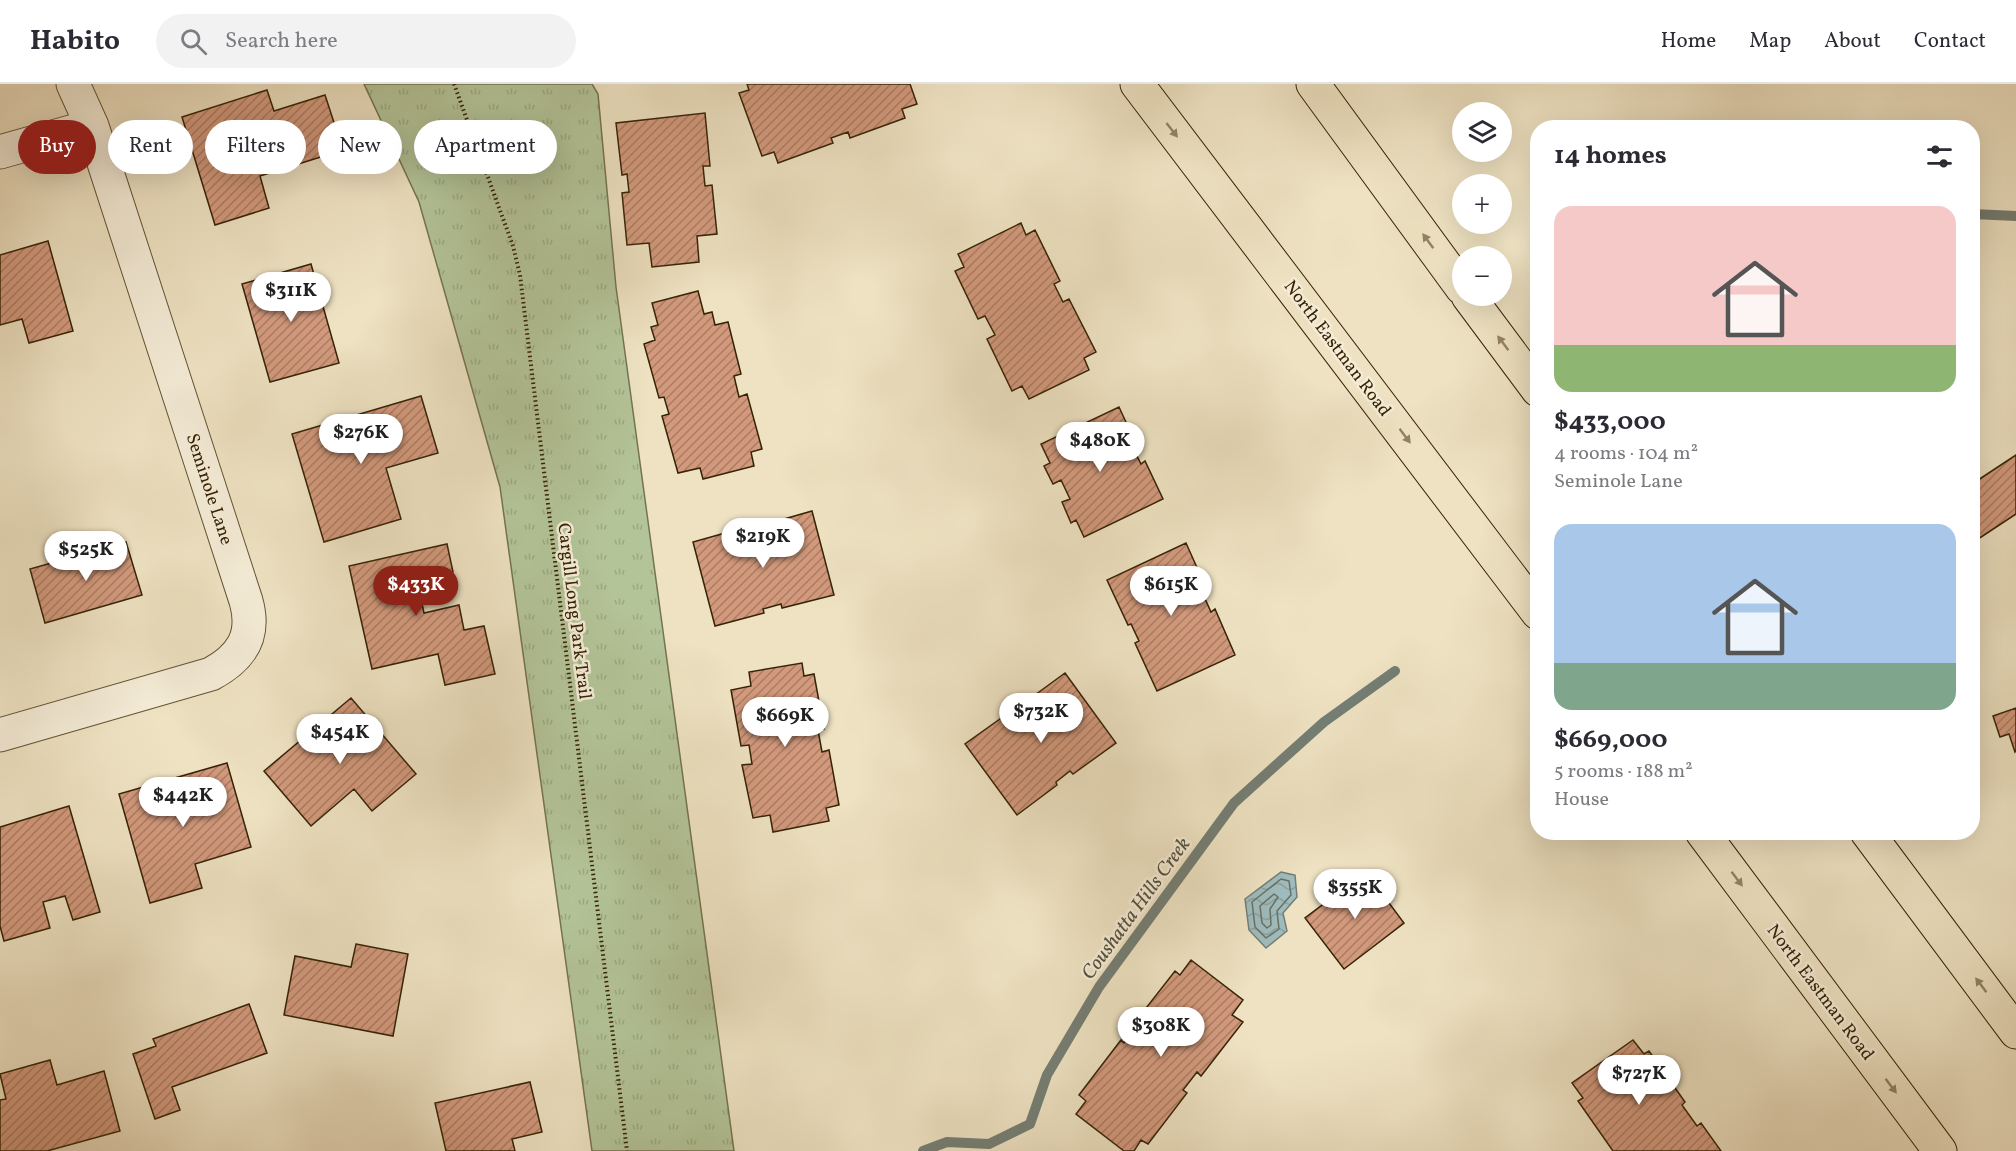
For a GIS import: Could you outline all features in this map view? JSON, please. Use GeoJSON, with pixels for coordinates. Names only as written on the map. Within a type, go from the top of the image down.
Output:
{"type":"FeatureCollection","features":[{"type":"Feature","properties":{"kind":"main road","name":"North Eastman Road"},"geometry":{"type":"LineString","coordinates":[[1137,84],[1530,602]]}},
{"type":"Feature","properties":{"kind":"main road"},"geometry":{"type":"LineString","coordinates":[[1313,84],[1452,274]]}},
{"type":"Feature","properties":{"kind":"main road"},"geometry":{"type":"LineString","coordinates":[[1475,306],[1530,379]]}},
{"type":"Feature","properties":{"kind":"main road","name":"North Eastman Road"},"geometry":{"type":"LineString","coordinates":[[1708,840],[1940,1151]]}},
{"type":"Feature","properties":{"kind":"main road"},"geometry":{"type":"LineString","coordinates":[[1873,840],[2016,1032]]}},
{"type":"Feature","properties":{"kind":"street","name":"Seminole Lane"},"geometry":{"type":"LineString","coordinates":[[73,84],[89,120]]}},
{"type":"Feature","properties":{"kind":"street","name":"Seminole Lane"},"geometry":{"type":"LineString","coordinates":[[0,735],[211,674],[234,660],[244,648],[249,634],[250,618],[246,601],[96,138]]}},
{"type":"Feature","properties":{"kind":"street"},"geometry":{"type":"LineString","coordinates":[[0,152],[18,147]]}},
{"type":"Feature","properties":{"kind":"path","name":"Cargill Long Park Trail"},"geometry":{"type":"LineString","coordinates":[[454,84],[513,246],[520,275],[627,1151]]}},
{"type":"Feature","properties":{"kind":"green space"},"geometry":{"type":"Polygon","coordinates":[[[364,84],[592,84],[598,94],[616,287],[734,1151],[592,1151],[500,487],[419,202],[402,166],[402,120],[381,120],[364,84]]]}},
{"type":"Feature","properties":{"kind":"water"},"geometry":{"type":"Polygon","coordinates":[[[1281,872],[1295,875],[1297,897],[1283,913],[1287,931],[1266,948],[1249,930],[1245,899],[1281,872]]]}},
{"type":"Feature","properties":{"kind":"building"},"geometry":{"type":"Polygon","coordinates":[[[747,84],[910,84],[917,104],[902,109],[905,118],[850,138],[848,132],[831,138],[833,143],[778,163],[774,152],[762,156],[739,93],[749,90],[747,84]]]}},
{"type":"Feature","properties":{"kind":"building"},"geometry":{"type":"Polygon","coordinates":[[[267,90],[274,111],[325,95],[333,120],[318,120],[318,158],[306,162],[306,120],[205,120],[205,174],[266,174],[260,176],[269,208],[215,225],[193,153],[193,120],[183,120],[182,117],[267,90]]]}},
{"type":"Feature","properties":{"kind":"building"},"geometry":{"type":"Polygon","coordinates":[[[705,113],[710,166],[703,166],[705,186],[712,185],[717,234],[697,236],[699,262],[652,267],[649,243],[627,245],[622,193],[629,192],[627,174],[622,175],[616,123],[705,113]]]}},
{"type":"Feature","properties":{"kind":"building"},"geometry":{"type":"Polygon","coordinates":[[[1021,223],[1026,235],[1035,230],[1060,281],[1054,284],[1063,302],[1069,299],[1096,352],[1084,358],[1089,370],[1029,399],[1022,386],[1012,391],[987,339],[995,335],[985,316],[978,319],[955,271],[964,267],[958,254],[1021,223]]]}},
{"type":"Feature","properties":{"kind":"building"},"geometry":{"type":"Polygon","coordinates":[[[48,241],[73,331],[29,343],[22,319],[0,325],[0,255],[48,241]]]}},
{"type":"Feature","properties":{"kind":"building"},"geometry":{"type":"Polygon","coordinates":[[[311,264],[339,363],[270,382],[242,284],[311,264]]]}},
{"type":"Feature","properties":{"kind":"building"},"geometry":{"type":"Polygon","coordinates":[[[698,291],[704,314],[712,312],[715,325],[728,322],[741,374],[734,376],[739,397],[747,394],[762,449],[751,452],[754,466],[703,479],[700,468],[678,473],[662,416],[669,414],[664,397],[659,398],[644,344],[655,340],[651,327],[658,325],[652,303],[698,291]]]}},
{"type":"Feature","properties":{"kind":"building"},"geometry":{"type":"Polygon","coordinates":[[[421,396],[438,453],[386,468],[401,519],[324,542],[292,434],[421,396]]]}},
{"type":"Feature","properties":{"kind":"building"},"geometry":{"type":"Polygon","coordinates":[[[1119,407],[1136,444],[1132,446],[1141,464],[1145,461],[1163,499],[1084,537],[1076,520],[1071,523],[1062,502],[1070,499],[1061,480],[1053,484],[1044,466],[1050,463],[1041,444],[1119,407]]]}},
{"type":"Feature","properties":{"kind":"building"},"geometry":{"type":"Polygon","coordinates":[[[2016,455],[2016,514],[1980,538],[1980,479],[2016,455]]]}},
{"type":"Feature","properties":{"kind":"building"},"geometry":{"type":"Polygon","coordinates":[[[812,511],[834,595],[782,608],[781,604],[763,609],[764,613],[715,626],[693,542],[743,528],[744,534],[764,529],[763,525],[812,511]]]}},
{"type":"Feature","properties":{"kind":"building"},"geometry":{"type":"Polygon","coordinates":[[[126,542],[142,595],[45,623],[30,569],[126,542]]]}},
{"type":"Feature","properties":{"kind":"building"},"geometry":{"type":"Polygon","coordinates":[[[1186,543],[1207,590],[1202,592],[1211,612],[1215,609],[1235,655],[1157,691],[1135,643],[1139,641],[1131,624],[1128,625],[1107,580],[1186,543]]]}},
{"type":"Feature","properties":{"kind":"building"},"geometry":{"type":"Polygon","coordinates":[[[447,544],[453,572],[417,580],[424,613],[459,605],[464,630],[484,626],[495,674],[445,685],[438,654],[372,669],[349,566],[447,544]]]}},
{"type":"Feature","properties":{"kind":"building"},"geometry":{"type":"Polygon","coordinates":[[[802,663],[804,676],[814,674],[824,729],[818,730],[822,752],[829,750],[839,805],[826,808],[829,821],[773,832],[770,815],[753,818],[742,765],[752,764],[749,745],[741,746],[731,690],[751,686],[749,672],[802,663]]]}},
{"type":"Feature","properties":{"kind":"building"},"geometry":{"type":"Polygon","coordinates":[[[1065,673],[1116,743],[1073,774],[1070,771],[1056,782],[1057,785],[1017,815],[965,744],[1007,714],[1011,719],[1027,706],[1024,703],[1065,673]]]}},
{"type":"Feature","properties":{"kind":"building"},"geometry":{"type":"Polygon","coordinates":[[[351,698],[416,774],[372,811],[354,789],[311,826],[264,771],[351,698]]]}},
{"type":"Feature","properties":{"kind":"building"},"geometry":{"type":"Polygon","coordinates":[[[2016,708],[2015,752],[2009,734],[2000,737],[1993,716],[2016,708]]]}},
{"type":"Feature","properties":{"kind":"building"},"geometry":{"type":"Polygon","coordinates":[[[227,763],[251,847],[195,864],[202,888],[150,903],[119,794],[227,763]]]}},
{"type":"Feature","properties":{"kind":"building"},"geometry":{"type":"Polygon","coordinates":[[[69,806],[100,912],[73,920],[65,896],[43,902],[50,928],[4,941],[0,926],[0,827],[69,806]]]}},
{"type":"Feature","properties":{"kind":"building"},"geometry":{"type":"Polygon","coordinates":[[[1366,872],[1404,923],[1344,969],[1305,918],[1366,872]]]}},
{"type":"Feature","properties":{"kind":"building"},"geometry":{"type":"Polygon","coordinates":[[[356,944],[408,954],[393,1036],[284,1015],[295,956],[351,967],[356,944]]]}},
{"type":"Feature","properties":{"kind":"building"},"geometry":{"type":"Polygon","coordinates":[[[1191,960],[1243,1000],[1232,1015],[1243,1022],[1201,1076],[1197,1072],[1183,1090],[1187,1093],[1148,1144],[1141,1140],[1134,1151],[1124,1151],[1076,1114],[1086,1101],[1079,1095],[1121,1040],[1124,1043],[1136,1028],[1132,1026],[1175,971],[1180,975],[1191,960]]]}},
{"type":"Feature","properties":{"kind":"building"},"geometry":{"type":"Polygon","coordinates":[[[249,1004],[267,1053],[172,1087],[180,1110],[155,1119],[133,1054],[156,1046],[153,1039],[249,1004]]]}},
{"type":"Feature","properties":{"kind":"building"},"geometry":{"type":"Polygon","coordinates":[[[1633,1040],[1644,1054],[1649,1051],[1685,1102],[1682,1105],[1697,1126],[1701,1123],[1721,1151],[1613,1151],[1578,1101],[1583,1098],[1572,1083],[1633,1040]]]}},
{"type":"Feature","properties":{"kind":"building"},"geometry":{"type":"Polygon","coordinates":[[[50,1060],[57,1085],[104,1071],[120,1131],[47,1151],[0,1151],[0,1100],[6,1099],[0,1074],[50,1060]]]}},
{"type":"Feature","properties":{"kind":"building"},"geometry":{"type":"Polygon","coordinates":[[[530,1082],[542,1132],[512,1139],[515,1151],[446,1151],[435,1103],[530,1082]]]}},
{"type":"Feature","properties":{"kind":"waterway","name":"Coushatta Hills Creek"},"geometry":{"type":"LineString","coordinates":[[1980,214],[2016,216]]}},
{"type":"Feature","properties":{"kind":"waterway","name":"Coushatta Hills Creek"},"geometry":{"type":"LineString","coordinates":[[923,1151],[947,1142],[989,1144],[1030,1124],[1047,1075],[1099,987],[1234,803],[1324,722],[1395,671]]}}]}
